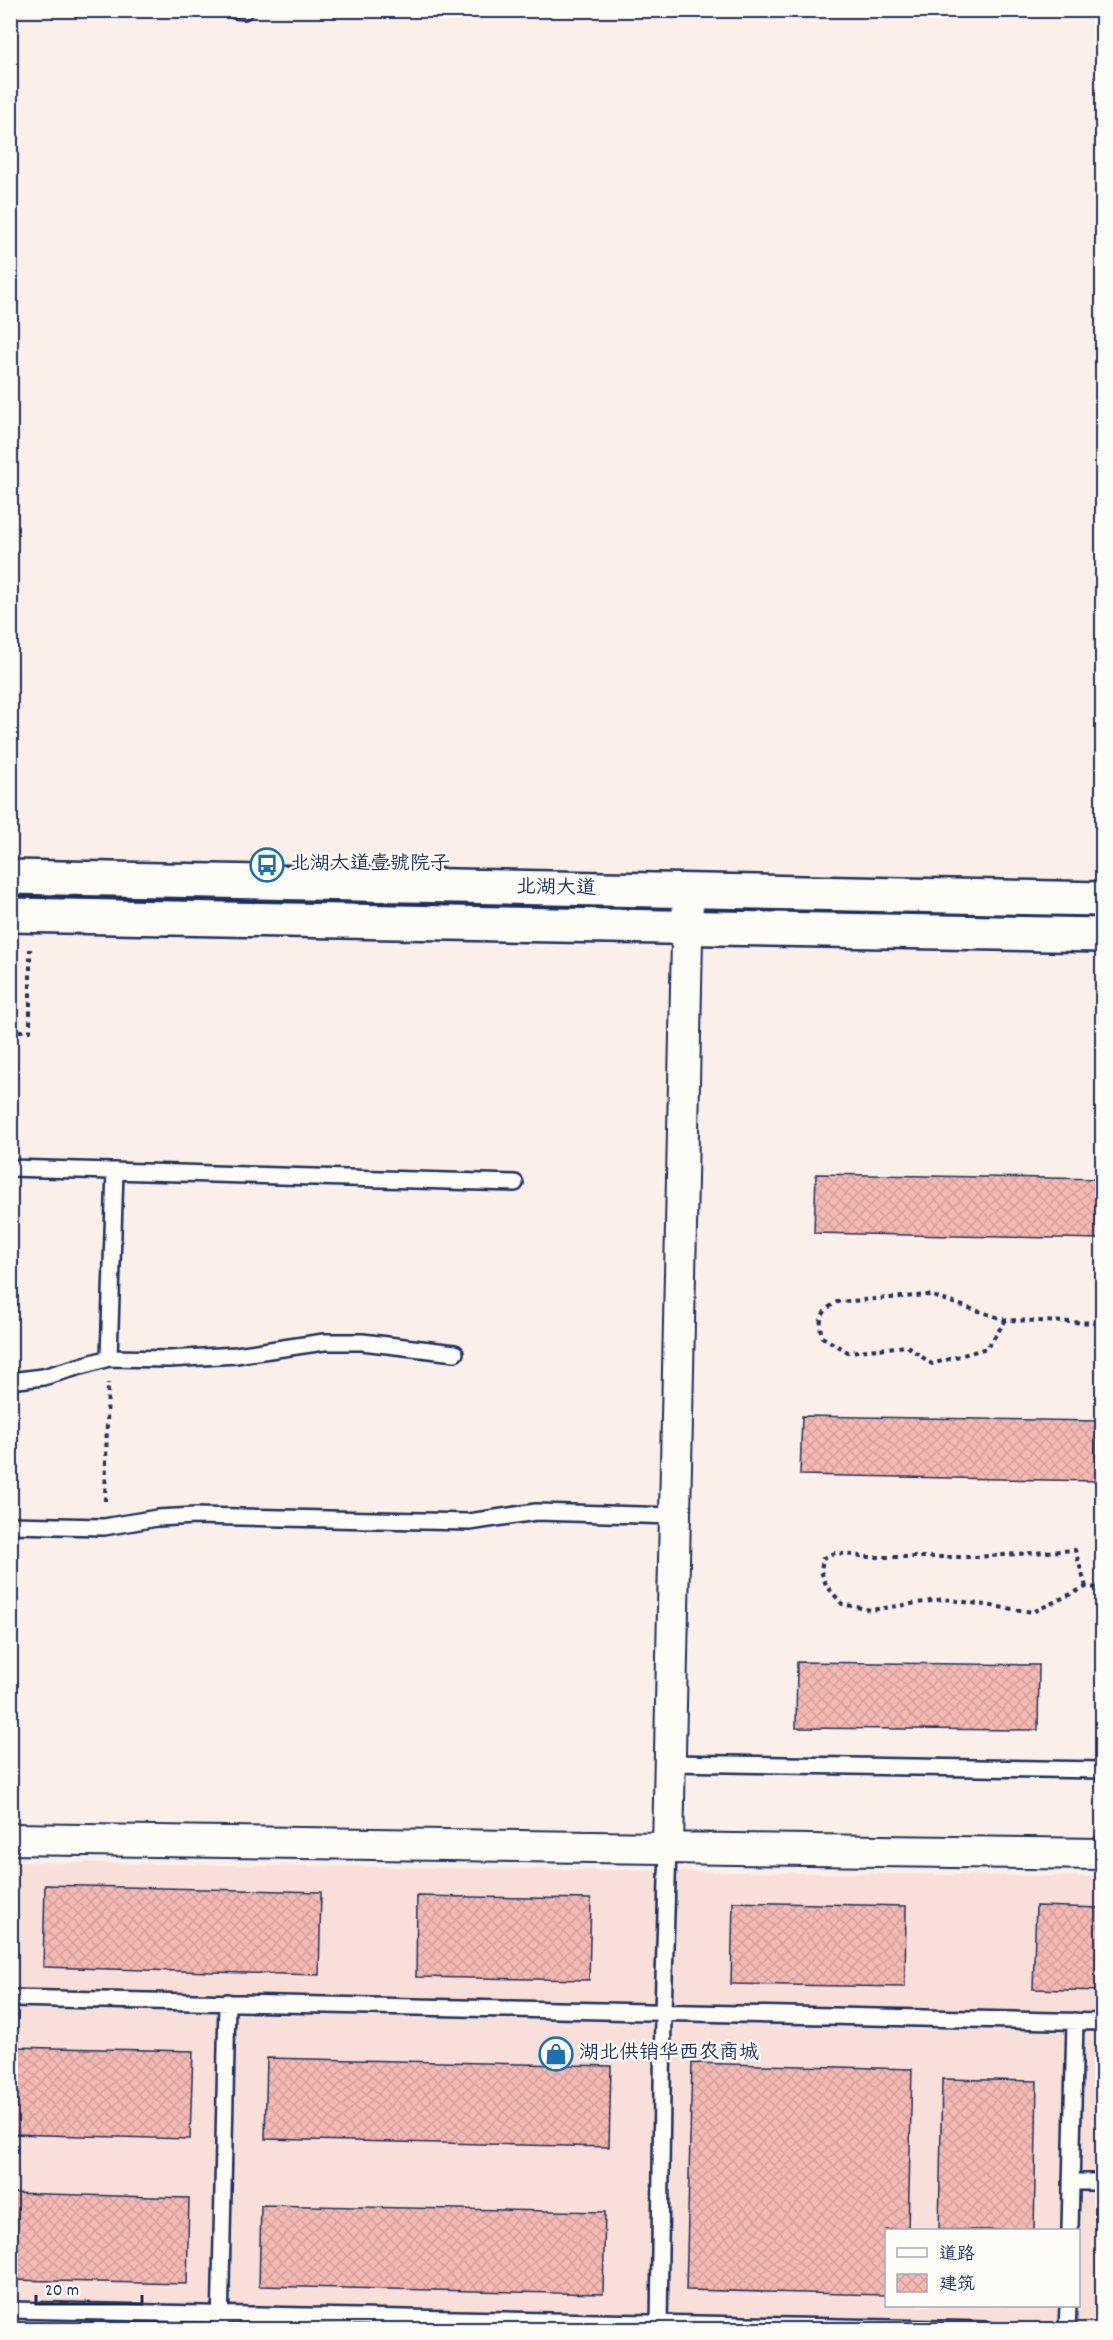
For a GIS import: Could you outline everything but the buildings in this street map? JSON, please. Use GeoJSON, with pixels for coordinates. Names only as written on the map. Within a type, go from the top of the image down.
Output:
{"type":"FeatureCollection","features":[{"type":"Feature","properties":{"kind":"main road","name":"北湖大道"},"geometry":{"type":"LineString","coordinates":[[10,878],[1102,899]]}},
{"type":"Feature","properties":{"kind":"main road","name":"北湖大道"},"geometry":{"type":"LineString","coordinates":[[20,915],[1102,935]]}},
{"type":"Feature","properties":{"kind":"street"},"geometry":{"type":"LineString","coordinates":[[668,1848],[688,892]]}},
{"type":"Feature","properties":{"kind":"street"},"geometry":{"type":"LineString","coordinates":[[10,1839],[1102,1854]]}},
{"type":"Feature","properties":{"kind":"lane"},"geometry":{"type":"LineString","coordinates":[[235,10],[244,11]]}},
{"type":"Feature","properties":{"kind":"lane"},"geometry":{"type":"LineString","coordinates":[[10,1168],[515,1183]]}},
{"type":"Feature","properties":{"kind":"lane"},"geometry":{"type":"LineString","coordinates":[[109,1358],[115,1171]]}},
{"type":"Feature","properties":{"kind":"lane"},"geometry":{"type":"LineString","coordinates":[[10,1381],[43,1377],[109,1358],[168,1359],[236,1355],[324,1342],[362,1342],[455,1353]]}},
{"type":"Feature","properties":{"kind":"lane"},"geometry":{"type":"LineString","coordinates":[[10,1525],[104,1527],[157,1518],[195,1515],[470,1522],[536,1512],[675,1516]]}},
{"type":"Feature","properties":{"kind":"lane"},"geometry":{"type":"LineString","coordinates":[[670,1763],[1102,1770]]}},
{"type":"Feature","properties":{"kind":"lane"},"geometry":{"type":"LineString","coordinates":[[659,2326],[663,2012],[668,1848]]}},
{"type":"Feature","properties":{"kind":"lane"},"geometry":{"type":"LineString","coordinates":[[10,1998],[1102,2022]]}},
{"type":"Feature","properties":{"kind":"lane"},"geometry":{"type":"LineString","coordinates":[[221,2322],[228,2002]]}},
{"type":"Feature","properties":{"kind":"lane"},"geometry":{"type":"LineString","coordinates":[[1070,2229],[1076,2021]]}},
{"type":"Feature","properties":{"kind":"lane"},"geometry":{"type":"LineString","coordinates":[[1071,2182],[1102,2182]]}},
{"type":"Feature","properties":{"kind":"lane"},"geometry":{"type":"LineString","coordinates":[[1067,2330],[1068,2307]]}},
{"type":"Feature","properties":{"kind":"lane"},"geometry":{"type":"LineString","coordinates":[[10,2310],[221,2322],[988,2330]]}},
{"type":"Feature","properties":{"kind":"path"},"geometry":{"type":"LineString","coordinates":[[10,1030],[30,1031],[20,915]]}},
{"type":"Feature","properties":{"kind":"path"},"geometry":{"type":"LineString","coordinates":[[1006,1320],[987,1348],[932,1364],[907,1346],[848,1352],[822,1337],[819,1323],[825,1309],[837,1302],[929,1295],[1006,1320],[1102,1323]]}},
{"type":"Feature","properties":{"kind":"path"},"geometry":{"type":"LineString","coordinates":[[104,1527],[109,1358]]}},
{"type":"Feature","properties":{"kind":"path"},"geometry":{"type":"LineString","coordinates":[[1086,1587],[1075,1550],[975,1557],[869,1557],[835,1553],[823,1558],[821,1571],[826,1585],[842,1604],[871,1610],[944,1599],[1033,1612],[1086,1587],[1102,1588]]}},
{"type":"Feature","properties":{"kind":"shaded area","name":"湖北供销华西农商城"},"geometry":{"type":"Polygon","coordinates":[[[11,1862],[1102,1877],[1102,2329],[11,2330],[11,1862]]]}},
{"type":"Feature","properties":{"kind":"place","name":"北湖大道壹號院子"},"geometry":{"type":"Point","coordinates":[267,865]}},
{"type":"Feature","properties":{"kind":"place","name":"湖北供销华西农商城"},"geometry":{"type":"Point","coordinates":[556,2054]}}]}
